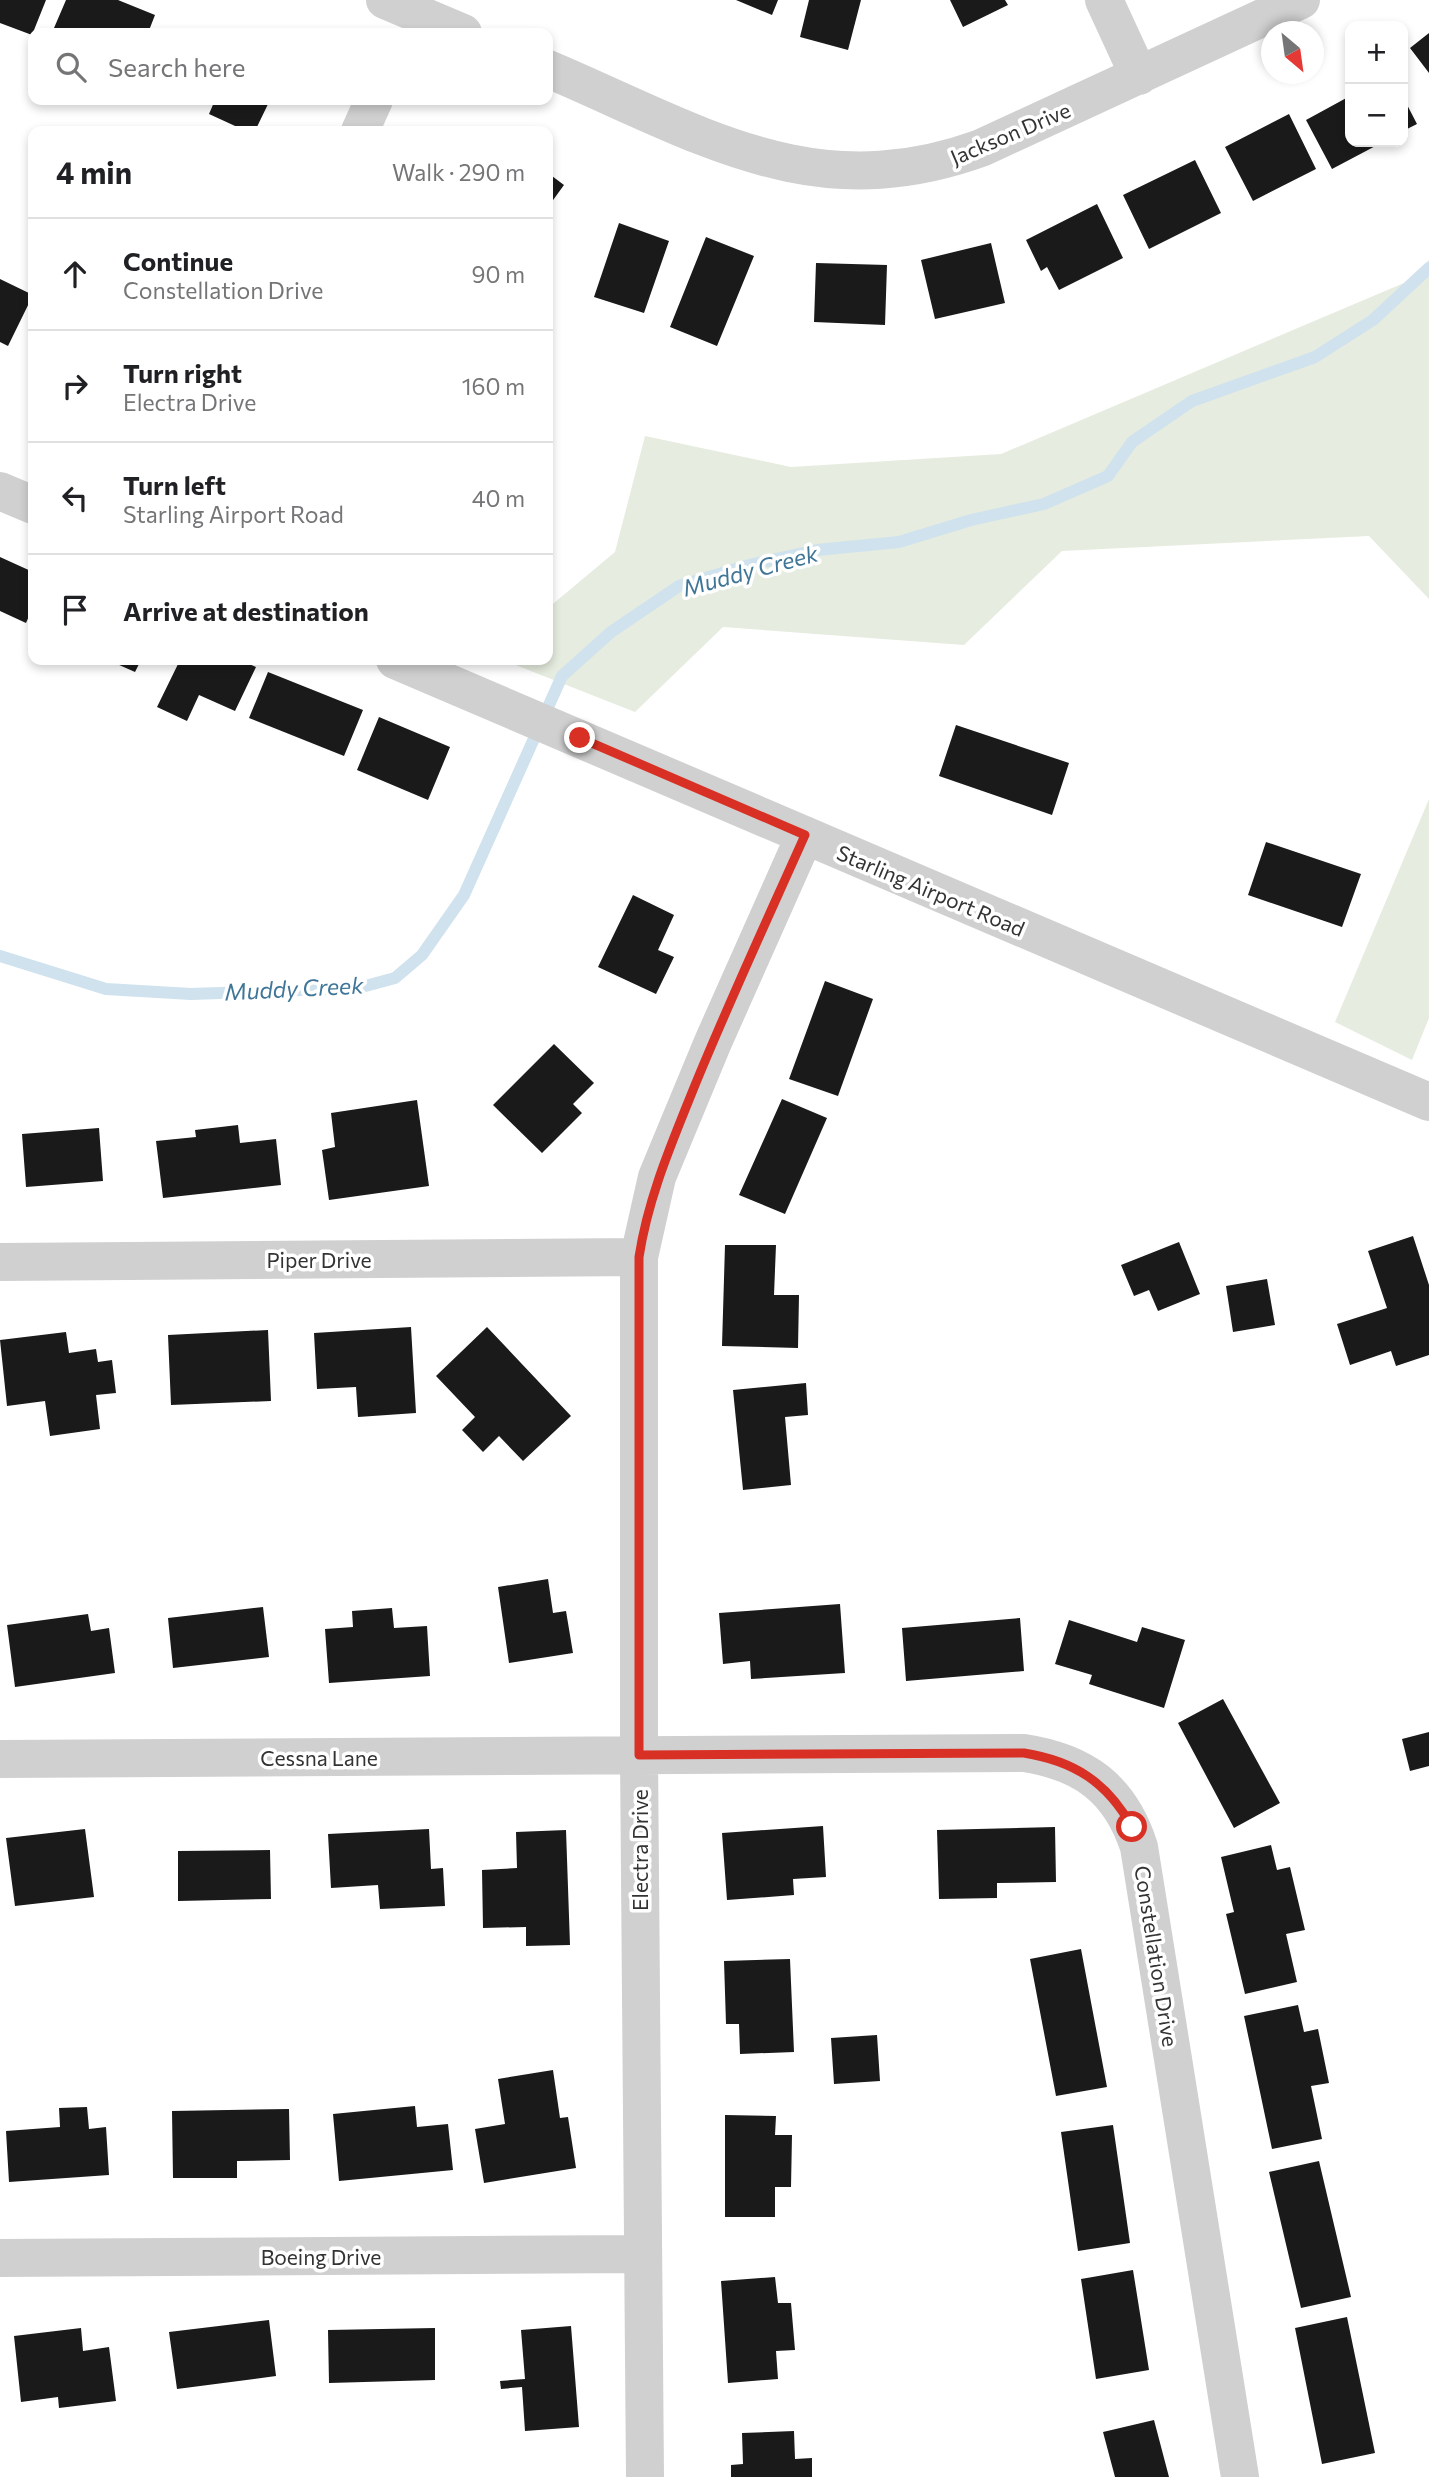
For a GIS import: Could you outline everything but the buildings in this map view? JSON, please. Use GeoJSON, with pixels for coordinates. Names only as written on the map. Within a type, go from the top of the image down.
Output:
{"type":"FeatureCollection","features":[{"type":"Feature","properties":{"kind":"street"},"geometry":{"type":"LineString","coordinates":[[1104,0],[1139,76]]}},
{"type":"Feature","properties":{"kind":"street","name":"Jackson Drive"},"geometry":{"type":"LineString","coordinates":[[553,71],[746,153],[796,167],[861,172],[902,169],[958,157],[1301,0]]}},
{"type":"Feature","properties":{"kind":"street"},"geometry":{"type":"LineString","coordinates":[[400,15],[446,28]]}},
{"type":"Feature","properties":{"kind":"street"},"geometry":{"type":"LineString","coordinates":[[362,126],[372,105]]}},
{"type":"Feature","properties":{"kind":"street"},"geometry":{"type":"LineString","coordinates":[[0,491],[28,504]]}},
{"type":"Feature","properties":{"kind":"street","name":"Starling Airport Road"},"geometry":{"type":"LineString","coordinates":[[407,665],[1429,1102]]}},
{"type":"Feature","properties":{"kind":"street","name":"Electra Drive"},"geometry":{"type":"LineString","coordinates":[[645,2477],[639,1755],[639,1257],[657,1177],[713,1042],[805,835]]}},
{"type":"Feature","properties":{"kind":"street","name":"Piper Drive"},"geometry":{"type":"LineString","coordinates":[[0,1262],[639,1257]]}},
{"type":"Feature","properties":{"kind":"street","name":"Constellation Drive"},"geometry":{"type":"LineString","coordinates":[[639,1755],[1024,1753],[1069,1763],[1106,1789],[1121,1807],[1132,1827],[1143,1868],[1240,2477]]}},
{"type":"Feature","properties":{"kind":"street","name":"Cessna Lane"},"geometry":{"type":"LineString","coordinates":[[0,1759],[639,1755]]}},
{"type":"Feature","properties":{"kind":"street","name":"Boeing Drive"},"geometry":{"type":"LineString","coordinates":[[0,2258],[642,2254]]}},
{"type":"Feature","properties":{"kind":"shaded area"},"geometry":{"type":"Polygon","coordinates":[[[1429,260],[1429,599],[1369,536],[1062,551],[964,645],[723,627],[635,712],[516,665],[553,665],[553,604],[615,552],[645,436],[791,467],[1001,454],[1404,283],[1429,260]]]}},
{"type":"Feature","properties":{"kind":"shaded area"},"geometry":{"type":"Polygon","coordinates":[[[1429,799],[1429,1018],[1412,1060],[1335,1022],[1429,799]]]}},
{"type":"Feature","properties":{"kind":"waterway","name":"Muddy Creek"},"geometry":{"type":"LineString","coordinates":[[0,956],[106,989],[191,994],[358,988],[395,978],[422,955],[464,895],[562,676],[611,632],[679,586],[749,565],[817,550],[899,542],[971,520],[1044,504],[1108,476],[1132,442],[1192,401],[1315,357],[1373,320],[1429,268]]}},
{"type":"Feature","properties":{"kind":"route"},"geometry":{"type":"LineString","coordinates":[[580,738],[805,835],[713,1042],[657,1177],[643,1232],[639,1257],[639,1755],[1024,1753],[1069,1763],[1090,1776],[1106,1789],[1121,1807],[1132,1827]]}}]}
